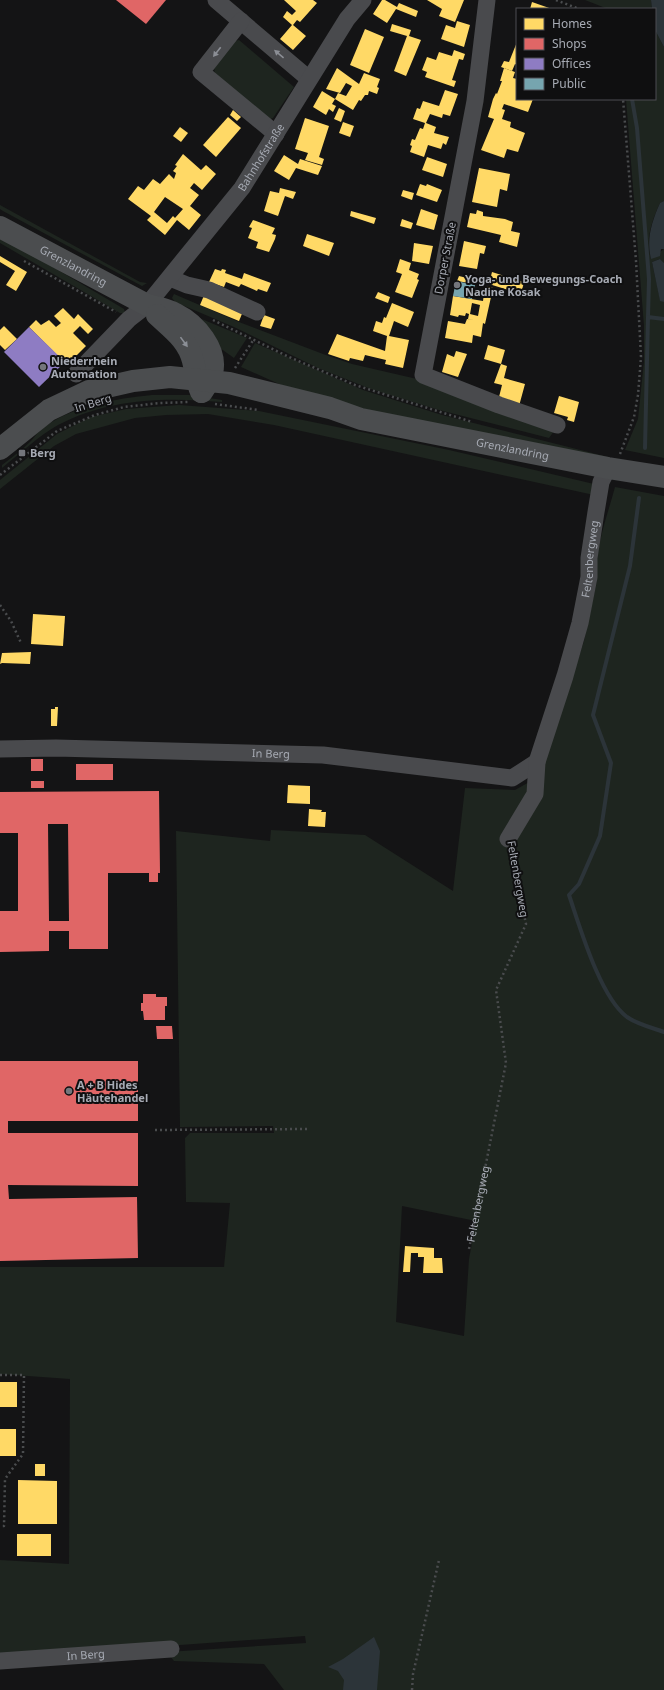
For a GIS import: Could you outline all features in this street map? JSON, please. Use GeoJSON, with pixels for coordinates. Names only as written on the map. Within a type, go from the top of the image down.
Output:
{"type":"FeatureCollection","features":[{"type":"Feature","properties":{"kind":"main road","name":"Grenzlandring"},"geometry":{"type":"LineString","coordinates":[[0,227],[146,305],[176,331],[185,342],[193,361],[201,391]]}},
{"type":"Feature","properties":{"kind":"main road","name":"Grenzlandring"},"geometry":{"type":"LineString","coordinates":[[146,305],[161,308],[185,320],[201,335],[211,352]]}},
{"type":"Feature","properties":{"kind":"main road"},"geometry":{"type":"LineString","coordinates":[[201,391],[213,362],[211,352]]}},
{"type":"Feature","properties":{"kind":"main road"},"geometry":{"type":"LineString","coordinates":[[211,352],[234,370],[300,400]]}},
{"type":"Feature","properties":{"kind":"main road","name":"In Berg"},"geometry":{"type":"LineString","coordinates":[[0,449],[49,410],[89,391],[133,381],[170,377],[201,391]]}},
{"type":"Feature","properties":{"kind":"main road","name":"Grenzlandring"},"geometry":{"type":"LineString","coordinates":[[201,391],[234,384],[330,408],[361,419]]}},
{"type":"Feature","properties":{"kind":"main road","name":"Grenzlandring"},"geometry":{"type":"LineString","coordinates":[[201,391],[342,418],[361,419],[613,459],[664,477]]}},
{"type":"Feature","properties":{"kind":"main road","name":"In Berg"},"geometry":{"type":"LineString","coordinates":[[0,459],[57,417],[91,402],[131,392],[201,391]]}},
{"type":"Feature","properties":{"kind":"street"},"geometry":{"type":"LineString","coordinates":[[216,0],[309,79]]}},
{"type":"Feature","properties":{"kind":"street","name":"Bahnhofstraße"},"geometry":{"type":"LineString","coordinates":[[76,374],[129,319],[146,305],[170,278],[242,188],[347,19],[363,0]]}},
{"type":"Feature","properties":{"kind":"street","name":"Dorper Straße"},"geometry":{"type":"LineString","coordinates":[[487,0],[475,101],[423,375],[499,405],[557,425]]}},
{"type":"Feature","properties":{"kind":"street"},"geometry":{"type":"LineString","coordinates":[[241,22],[201,72],[276,134]]}},
{"type":"Feature","properties":{"kind":"street"},"geometry":{"type":"LineString","coordinates":[[170,278],[187,285],[209,290],[257,312]]}},
{"type":"Feature","properties":{"kind":"street","name":"Feltenbergweg"},"geometry":{"type":"LineString","coordinates":[[508,839],[535,794],[537,762],[565,676],[580,623],[589,577],[589,558],[601,482],[613,459]]}},
{"type":"Feature","properties":{"kind":"street","name":"In Berg"},"geometry":{"type":"LineString","coordinates":[[0,749],[56,748],[322,755],[512,778],[537,762]]}},
{"type":"Feature","properties":{"kind":"street","name":"In Berg"},"geometry":{"type":"LineString","coordinates":[[0,1661],[171,1649]]}},
{"type":"Feature","properties":{"kind":"path"},"geometry":{"type":"LineString","coordinates":[[556,0],[577,8]]}},
{"type":"Feature","properties":{"kind":"path"},"geometry":{"type":"LineString","coordinates":[[613,459],[634,418],[638,395],[641,357],[636,261],[623,100]]}},
{"type":"Feature","properties":{"kind":"path"},"geometry":{"type":"LineString","coordinates":[[19,258],[129,319]]}},
{"type":"Feature","properties":{"kind":"path"},"geometry":{"type":"LineString","coordinates":[[210,320],[289,357],[355,385],[476,424]]}},
{"type":"Feature","properties":{"kind":"path"},"geometry":{"type":"LineString","coordinates":[[0,476],[57,431],[95,415],[124,407],[160,403],[201,391],[267,411]]}},
{"type":"Feature","properties":{"kind":"path"},"geometry":{"type":"LineString","coordinates":[[0,605],[11,621],[21,643]]}},
{"type":"Feature","properties":{"kind":"path","name":"Feltenbergweg"},"geometry":{"type":"LineString","coordinates":[[468,1249],[506,1063],[496,990],[526,924],[508,839]]}},
{"type":"Feature","properties":{"kind":"path"},"geometry":{"type":"LineString","coordinates":[[155,1130],[308,1129]]}},
{"type":"Feature","properties":{"kind":"path"},"geometry":{"type":"LineString","coordinates":[[0,1376],[24,1376],[23,1454],[5,1479],[4,1526],[0,1526]]}},
{"type":"Feature","properties":{"kind":"path"},"geometry":{"type":"LineString","coordinates":[[412,1690],[413,1674],[439,1560]]}},
{"type":"Feature","properties":{"kind":"shaded area"},"geometry":{"type":"Polygon","coordinates":[[[585,0],[651,0],[652,8],[605,8],[585,0]]]}},
{"type":"Feature","properties":{"kind":"shaded area"},"geometry":{"type":"Polygon","coordinates":[[[651,0],[664,0],[664,47],[656,32],[656,8],[652,8],[651,0]]]}},
{"type":"Feature","properties":{"kind":"shaded area"},"geometry":{"type":"Polygon","coordinates":[[[656,32],[664,47],[664,201],[660,203],[654,216],[649,237],[649,252],[651,259],[664,249],[664,263],[660,259],[652,262],[660,300],[664,302],[664,458],[625,450],[638,419],[644,361],[644,326],[626,100],[656,100],[656,32]]]}},
{"type":"Feature","properties":{"kind":"shaded area"},"geometry":{"type":"Polygon","coordinates":[[[239,40],[294,87],[273,118],[266,121],[215,78],[214,65],[230,42],[239,40]]]}},
{"type":"Feature","properties":{"kind":"shaded area"},"geometry":{"type":"Polygon","coordinates":[[[664,201],[664,249],[661,249],[660,256],[651,259],[649,244],[651,230],[660,203],[664,201]]]}},
{"type":"Feature","properties":{"kind":"shaded area"},"geometry":{"type":"Polygon","coordinates":[[[0,205],[140,282],[147,283],[142,286],[3,211],[0,209],[0,205]]]}},
{"type":"Feature","properties":{"kind":"shaded area"},"geometry":{"type":"Polygon","coordinates":[[[0,236],[124,309],[125,313],[120,313],[0,243],[0,236]]]}},
{"type":"Feature","properties":{"kind":"shaded area"},"geometry":{"type":"Polygon","coordinates":[[[660,259],[664,263],[664,302],[660,301],[652,262],[660,259]]]}},
{"type":"Feature","properties":{"kind":"shaded area"},"geometry":{"type":"Polygon","coordinates":[[[174,294],[239,322],[323,354],[352,364],[417,379],[554,431],[549,438],[439,410],[371,389],[318,368],[234,327],[175,302],[172,298],[174,294]]]}},
{"type":"Feature","properties":{"kind":"shaded area"},"geometry":{"type":"Polygon","coordinates":[[[185,312],[247,338],[234,358],[220,348],[185,312]]]}},
{"type":"Feature","properties":{"kind":"shaded area"},"geometry":{"type":"Polygon","coordinates":[[[255,343],[363,390],[442,415],[612,458],[417,422],[297,392],[241,367],[255,343]]]}},
{"type":"Feature","properties":{"kind":"shaded area"},"geometry":{"type":"Polygon","coordinates":[[[152,395],[189,395],[222,400],[222,402],[201,400],[159,400],[97,409],[77,416],[51,429],[2,468],[2,465],[28,444],[38,433],[50,423],[63,416],[92,405],[108,401],[152,395]]]}},
{"type":"Feature","properties":{"kind":"shaded area"},"geometry":{"type":"Polygon","coordinates":[[[179,405],[259,411],[449,450],[594,484],[594,495],[274,425],[208,414],[166,415],[135,418],[76,434],[54,446],[0,489],[0,480],[57,434],[91,417],[126,409],[179,405]]]}},
{"type":"Feature","properties":{"kind":"shaded area"},"geometry":{"type":"Polygon","coordinates":[[[615,487],[664,496],[664,1690],[284,1690],[264,1664],[174,1661],[167,1652],[306,1643],[305,1636],[0,1658],[0,1560],[69,1564],[70,1379],[0,1374],[0,1267],[224,1267],[230,1203],[186,1202],[185,1138],[190,1133],[274,1133],[273,1126],[180,1127],[176,831],[270,841],[271,830],[365,835],[453,891],[465,788],[515,790],[540,776],[584,641],[597,581],[597,557],[599,546],[615,487]],[[402,1206],[396,1322],[464,1336],[469,1259],[476,1221],[402,1206]]]}},
{"type":"Feature","properties":{"kind":"shaded area"},"geometry":{"type":"Polygon","coordinates":[[[374,1637],[380,1651],[377,1690],[343,1690],[344,1680],[338,1671],[328,1667],[343,1659],[374,1637]]]}},
{"type":"Feature","properties":{"kind":"building: Homes"},"geometry":{"type":"Polygon","coordinates":[[[284,0],[313,0],[317,3],[300,22],[297,20],[293,25],[306,36],[293,50],[280,39],[292,25],[283,17],[287,11],[292,15],[296,11],[284,0]]]}},
{"type":"Feature","properties":{"kind":"building: Homes"},"geometry":{"type":"Polygon","coordinates":[[[382,0],[385,0],[397,7],[399,3],[418,11],[416,17],[396,9],[387,23],[373,14],[382,0]]]}},
{"type":"Feature","properties":{"kind":"building: Homes"},"geometry":{"type":"Polygon","coordinates":[[[427,0],[464,0],[455,22],[439,16],[442,9],[427,0]]]}},
{"type":"Feature","properties":{"kind":"building: Homes"},"geometry":{"type":"Polygon","coordinates":[[[532,2],[549,8],[530,8],[532,2]]]}},
{"type":"Feature","properties":{"kind":"building: Homes"},"geometry":{"type":"Polygon","coordinates":[[[457,21],[470,25],[464,47],[441,39],[446,25],[455,28],[457,21]]]}},
{"type":"Feature","properties":{"kind":"building: Homes"},"geometry":{"type":"Polygon","coordinates":[[[392,24],[411,30],[409,36],[421,40],[406,76],[394,71],[407,36],[390,31],[392,24]]]}},
{"type":"Feature","properties":{"kind":"building: Homes"},"geometry":{"type":"Polygon","coordinates":[[[365,29],[384,37],[369,73],[350,65],[365,29]]]}},
{"type":"Feature","properties":{"kind":"building: Homes"},"geometry":{"type":"Polygon","coordinates":[[[516,44],[516,64],[512,71],[501,67],[504,61],[509,62],[516,44]]]}},
{"type":"Feature","properties":{"kind":"building: Homes"},"geometry":{"type":"Polygon","coordinates":[[[454,50],[465,54],[463,60],[459,59],[452,80],[456,81],[454,87],[425,77],[427,72],[422,70],[427,57],[436,60],[439,52],[452,56],[454,50]]]}},
{"type":"Feature","properties":{"kind":"building: Homes"},"geometry":{"type":"Polygon","coordinates":[[[337,68],[359,84],[364,73],[380,79],[377,87],[379,88],[377,94],[369,91],[368,95],[365,95],[361,101],[359,100],[353,110],[335,99],[338,93],[346,96],[352,86],[346,83],[340,93],[326,89],[337,68]]]}},
{"type":"Feature","properties":{"kind":"building: Homes"},"geometry":{"type":"Polygon","coordinates":[[[504,68],[515,72],[513,78],[516,79],[516,100],[533,100],[528,112],[504,104],[502,109],[505,110],[502,119],[511,122],[510,127],[525,133],[518,152],[507,149],[504,158],[481,150],[494,119],[488,117],[493,99],[496,93],[497,94],[502,81],[500,81],[504,68]]]}},
{"type":"Feature","properties":{"kind":"building: Homes"},"geometry":{"type":"Polygon","coordinates":[[[445,90],[458,94],[450,116],[443,114],[442,118],[430,114],[426,123],[436,127],[434,133],[449,137],[446,145],[443,143],[441,149],[428,145],[424,157],[410,152],[412,139],[415,140],[420,128],[423,129],[425,123],[413,119],[417,108],[420,109],[423,101],[439,106],[445,90]]]}},
{"type":"Feature","properties":{"kind":"building: Homes"},"geometry":{"type":"Polygon","coordinates":[[[322,91],[335,99],[332,104],[336,106],[333,112],[329,109],[326,115],[313,107],[322,91]]]}},
{"type":"Feature","properties":{"kind":"building: Homes"},"geometry":{"type":"Polygon","coordinates":[[[339,108],[345,111],[341,122],[334,119],[339,108]]]}},
{"type":"Feature","properties":{"kind":"building: Homes"},"geometry":{"type":"Polygon","coordinates":[[[233,110],[241,117],[237,121],[230,115],[233,110]]]}},
{"type":"Feature","properties":{"kind":"building: Homes"},"geometry":{"type":"Polygon","coordinates":[[[228,117],[241,128],[216,157],[203,145],[228,117]]]}},
{"type":"Feature","properties":{"kind":"building: Homes"},"geometry":{"type":"Polygon","coordinates":[[[305,118],[329,126],[319,157],[324,159],[322,165],[305,160],[308,153],[295,149],[305,118]]]}},
{"type":"Feature","properties":{"kind":"building: Homes"},"geometry":{"type":"Polygon","coordinates":[[[343,122],[354,126],[350,137],[339,133],[343,122]]]}},
{"type":"Feature","properties":{"kind":"building: Homes"},"geometry":{"type":"Polygon","coordinates":[[[180,127],[188,133],[181,142],[173,136],[180,127]]]}},
{"type":"Feature","properties":{"kind":"building: Homes"},"geometry":{"type":"Polygon","coordinates":[[[183,154],[201,170],[206,165],[216,174],[202,190],[194,183],[190,188],[199,195],[190,206],[201,215],[189,230],[177,220],[165,235],[147,220],[151,216],[128,199],[138,186],[144,190],[153,179],[160,184],[169,174],[174,179],[176,173],[173,171],[177,166],[175,165],[183,154]],[[165,197],[154,212],[167,223],[173,216],[175,218],[183,209],[165,197]]]}},
{"type":"Feature","properties":{"kind":"building: Homes"},"geometry":{"type":"Polygon","coordinates":[[[284,155],[298,164],[300,159],[322,166],[318,175],[296,168],[289,180],[274,171],[284,155]]]}},
{"type":"Feature","properties":{"kind":"building: Homes"},"geometry":{"type":"Polygon","coordinates":[[[427,157],[447,164],[443,177],[422,170],[427,157]]]}},
{"type":"Feature","properties":{"kind":"building: Homes"},"geometry":{"type":"Polygon","coordinates":[[[479,168],[510,174],[507,191],[500,189],[497,207],[472,202],[479,168]]]}},
{"type":"Feature","properties":{"kind":"building: Homes"},"geometry":{"type":"Polygon","coordinates":[[[420,184],[426,186],[427,184],[442,190],[437,202],[416,195],[420,184]]]}},
{"type":"Feature","properties":{"kind":"building: Homes"},"geometry":{"type":"Polygon","coordinates":[[[280,188],[296,192],[293,199],[285,196],[278,216],[264,211],[270,191],[279,193],[280,188]]]}},
{"type":"Feature","properties":{"kind":"building: Homes"},"geometry":{"type":"Polygon","coordinates":[[[403,190],[414,193],[412,200],[401,196],[403,190]]]}},
{"type":"Feature","properties":{"kind":"building: Homes"},"geometry":{"type":"Polygon","coordinates":[[[421,209],[438,215],[434,230],[416,225],[421,209]]]}},
{"type":"Feature","properties":{"kind":"building: Homes"},"geometry":{"type":"Polygon","coordinates":[[[477,210],[483,212],[483,216],[505,219],[513,222],[511,231],[520,233],[517,247],[499,242],[501,235],[467,227],[470,213],[476,214],[477,210]]]}},
{"type":"Feature","properties":{"kind":"building: Homes"},"geometry":{"type":"Polygon","coordinates":[[[351,211],[376,218],[374,224],[350,216],[351,211]]]}},
{"type":"Feature","properties":{"kind":"building: Homes"},"geometry":{"type":"Polygon","coordinates":[[[402,219],[413,223],[411,229],[400,226],[402,219]]]}},
{"type":"Feature","properties":{"kind":"building: Homes"},"geometry":{"type":"Polygon","coordinates":[[[253,220],[275,228],[272,234],[276,235],[275,239],[269,252],[256,248],[258,242],[248,238],[252,228],[249,227],[253,220]]]}},
{"type":"Feature","properties":{"kind":"building: Homes"},"geometry":{"type":"Polygon","coordinates":[[[307,234],[334,243],[329,256],[303,246],[307,234]]]}},
{"type":"Feature","properties":{"kind":"building: Homes"},"geometry":{"type":"Polygon","coordinates":[[[464,241],[486,246],[484,254],[480,253],[477,269],[459,266],[464,241]]]}},
{"type":"Feature","properties":{"kind":"building: Homes"},"geometry":{"type":"Polygon","coordinates":[[[414,243],[433,246],[429,264],[412,261],[414,243]]]}},
{"type":"Feature","properties":{"kind":"building: Homes"},"geometry":{"type":"Polygon","coordinates":[[[0,256],[27,272],[16,291],[6,285],[15,271],[0,262],[0,256]]]}},
{"type":"Feature","properties":{"kind":"building: Homes"},"geometry":{"type":"Polygon","coordinates":[[[400,259],[411,263],[409,270],[419,274],[417,279],[419,280],[412,298],[395,292],[402,274],[396,272],[400,259]]]}},
{"type":"Feature","properties":{"kind":"building: Homes"},"geometry":{"type":"Polygon","coordinates":[[[215,269],[221,271],[222,269],[226,270],[225,273],[242,279],[244,273],[271,283],[267,292],[258,289],[257,291],[241,284],[239,287],[226,282],[224,287],[209,282],[215,269]]]}},
{"type":"Feature","properties":{"kind":"building: Homes"},"geometry":{"type":"Polygon","coordinates":[[[492,272],[524,282],[521,294],[489,284],[492,272]]]}},
{"type":"Feature","properties":{"kind":"building: Homes"},"geometry":{"type":"Polygon","coordinates":[[[459,276],[471,279],[469,283],[457,281],[459,276]]]}},
{"type":"Feature","properties":{"kind":"building: Homes"},"geometry":{"type":"Polygon","coordinates":[[[485,286],[493,288],[485,324],[483,323],[481,337],[473,335],[472,343],[445,338],[448,321],[465,324],[467,319],[474,320],[468,319],[469,314],[466,313],[465,316],[459,315],[458,317],[450,315],[453,296],[483,301],[485,286]],[[472,303],[470,314],[478,316],[480,305],[472,303]]]}},
{"type":"Feature","properties":{"kind":"building: Homes"},"geometry":{"type":"Polygon","coordinates":[[[378,292],[390,297],[388,303],[375,298],[378,292]]]}},
{"type":"Feature","properties":{"kind":"building: Homes"},"geometry":{"type":"Polygon","coordinates":[[[205,293],[244,309],[239,321],[200,305],[205,293]]]}},
{"type":"Feature","properties":{"kind":"building: Homes"},"geometry":{"type":"Polygon","coordinates":[[[392,303],[414,312],[408,327],[394,321],[389,336],[409,340],[403,368],[385,364],[386,360],[365,355],[363,361],[350,358],[349,361],[328,354],[337,334],[385,351],[387,336],[373,331],[376,321],[382,323],[384,317],[386,318],[392,303]]]}},
{"type":"Feature","properties":{"kind":"building: Homes"},"geometry":{"type":"Polygon","coordinates":[[[63,308],[74,319],[78,314],[93,329],[88,334],[80,326],[73,333],[86,346],[67,365],[29,327],[36,320],[41,325],[49,320],[56,327],[61,323],[54,316],[63,308]]]}},
{"type":"Feature","properties":{"kind":"building: Homes"},"geometry":{"type":"Polygon","coordinates":[[[264,315],[275,319],[271,329],[260,326],[264,315]]]}},
{"type":"Feature","properties":{"kind":"building: Homes"},"geometry":{"type":"Polygon","coordinates":[[[4,326],[17,339],[5,350],[0,345],[0,330],[4,326]]]}},
{"type":"Feature","properties":{"kind":"building: Homes"},"geometry":{"type":"Polygon","coordinates":[[[488,345],[505,350],[501,364],[484,359],[488,345]]]}},
{"type":"Feature","properties":{"kind":"building: Homes"},"geometry":{"type":"Polygon","coordinates":[[[456,351],[467,354],[458,377],[442,372],[447,354],[454,357],[456,351]]]}},
{"type":"Feature","properties":{"kind":"building: Homes"},"geometry":{"type":"Polygon","coordinates":[[[501,364],[507,366],[504,378],[525,384],[519,406],[499,397],[502,385],[494,383],[501,364]]]}},
{"type":"Feature","properties":{"kind":"building: Homes"},"geometry":{"type":"Polygon","coordinates":[[[559,396],[579,402],[574,422],[567,420],[568,417],[554,413],[559,396]]]}},
{"type":"Feature","properties":{"kind":"building: Homes"},"geometry":{"type":"Polygon","coordinates":[[[33,614],[65,616],[63,646],[31,644],[33,614]]]}},
{"type":"Feature","properties":{"kind":"building: Homes"},"geometry":{"type":"Polygon","coordinates":[[[31,652],[30,664],[0,664],[2,653],[31,652]]]}},
{"type":"Feature","properties":{"kind":"building: Homes"},"geometry":{"type":"Polygon","coordinates":[[[55,707],[58,707],[57,726],[51,726],[51,709],[55,709],[55,707]]]}},
{"type":"Feature","properties":{"kind":"building: Homes"},"geometry":{"type":"Polygon","coordinates":[[[288,785],[310,786],[310,804],[287,803],[288,785]]]}},
{"type":"Feature","properties":{"kind":"building: Homes"},"geometry":{"type":"Polygon","coordinates":[[[309,809],[322,810],[321,812],[326,812],[325,827],[308,826],[309,809]]]}},
{"type":"Feature","properties":{"kind":"building: Homes"},"geometry":{"type":"Polygon","coordinates":[[[405,1246],[434,1248],[434,1258],[442,1258],[443,1273],[423,1273],[424,1257],[418,1257],[418,1253],[411,1253],[410,1272],[403,1272],[405,1246]]]}},
{"type":"Feature","properties":{"kind":"building: Homes"},"geometry":{"type":"Polygon","coordinates":[[[0,1382],[17,1382],[17,1407],[0,1407],[0,1382]]]}},
{"type":"Feature","properties":{"kind":"building: Homes"},"geometry":{"type":"Polygon","coordinates":[[[0,1429],[16,1429],[16,1456],[0,1456],[0,1429]]]}},
{"type":"Feature","properties":{"kind":"building: Homes"},"geometry":{"type":"Polygon","coordinates":[[[35,1464],[45,1464],[45,1476],[35,1476],[35,1464]]]}},
{"type":"Feature","properties":{"kind":"building: Homes"},"geometry":{"type":"Polygon","coordinates":[[[18,1480],[57,1481],[57,1524],[18,1524],[18,1480]]]}},
{"type":"Feature","properties":{"kind":"building: Homes"},"geometry":{"type":"Polygon","coordinates":[[[17,1534],[51,1534],[51,1556],[17,1556],[17,1534]]]}},
{"type":"Feature","properties":{"kind":"building: Shops"},"geometry":{"type":"Polygon","coordinates":[[[116,0],[166,0],[146,24],[116,0]]]}},
{"type":"Feature","properties":{"kind":"building: Shops"},"geometry":{"type":"Polygon","coordinates":[[[31,759],[43,759],[43,771],[31,771],[31,759]]]}},
{"type":"Feature","properties":{"kind":"building: Shops"},"geometry":{"type":"Polygon","coordinates":[[[76,764],[113,764],[113,780],[76,780],[76,764]]]}},
{"type":"Feature","properties":{"kind":"building: Shops"},"geometry":{"type":"Polygon","coordinates":[[[31,781],[44,781],[44,788],[31,788],[31,781]]]}},
{"type":"Feature","properties":{"kind":"building: Shops"},"geometry":{"type":"Polygon","coordinates":[[[159,791],[160,873],[158,873],[158,882],[149,882],[149,873],[108,873],[108,949],[69,949],[69,931],[49,931],[49,951],[0,952],[0,911],[18,911],[18,833],[0,833],[0,792],[159,791]],[[48,824],[49,921],[69,921],[68,824],[48,824]]]}},
{"type":"Feature","properties":{"kind":"building: Shops"},"geometry":{"type":"Polygon","coordinates":[[[143,994],[156,994],[156,997],[167,997],[167,1006],[165,1006],[165,1020],[144,1020],[143,1011],[141,1011],[143,994]]]}},
{"type":"Feature","properties":{"kind":"building: Shops"},"geometry":{"type":"Polygon","coordinates":[[[156,1026],[172,1026],[173,1039],[157,1039],[156,1026]]]}},
{"type":"Feature","properties":{"kind":"building: Shops"},"geometry":{"type":"Polygon","coordinates":[[[0,1061],[138,1061],[138,1121],[8,1121],[8,1133],[138,1133],[138,1186],[8,1185],[9,1199],[137,1197],[138,1258],[0,1261],[0,1061]]]}},
{"type":"Feature","properties":{"kind":"building: Offices"},"geometry":{"type":"Polygon","coordinates":[[[29,327],[65,362],[39,387],[4,352],[29,327]]]}},
{"type":"Feature","properties":{"kind":"building: Public"},"geometry":{"type":"Polygon","coordinates":[[[456,281],[475,285],[472,299],[453,296],[456,281]]]}},
{"type":"Feature","properties":{"kind":"waterway"},"geometry":{"type":"LineString","coordinates":[[632,100],[637,128],[649,279],[648,317]]}},
{"type":"Feature","properties":{"kind":"waterway"},"geometry":{"type":"LineString","coordinates":[[645,448],[648,317],[664,319]]}},
{"type":"Feature","properties":{"kind":"waterway"},"geometry":{"type":"LineString","coordinates":[[639,498],[630,566],[593,715],[611,763],[600,836],[579,884],[569,895],[592,960],[608,994],[617,1007],[627,1017],[640,1024],[664,1032]]}},
{"type":"Feature","properties":{"kind":"place","name":"Yoga- und Bewegungs-Coach Nadine Kosak"},"geometry":{"type":"Point","coordinates":[457,285]}},
{"type":"Feature","properties":{"kind":"place","name":"Niederrhein Automation"},"geometry":{"type":"Point","coordinates":[43,367]}},
{"type":"Feature","properties":{"kind":"place","name":"Berg"},"geometry":{"type":"Point","coordinates":[22,453]}},
{"type":"Feature","properties":{"kind":"place","name":"A + B Hides Häutehandel"},"geometry":{"type":"Point","coordinates":[69,1091]}}]}
